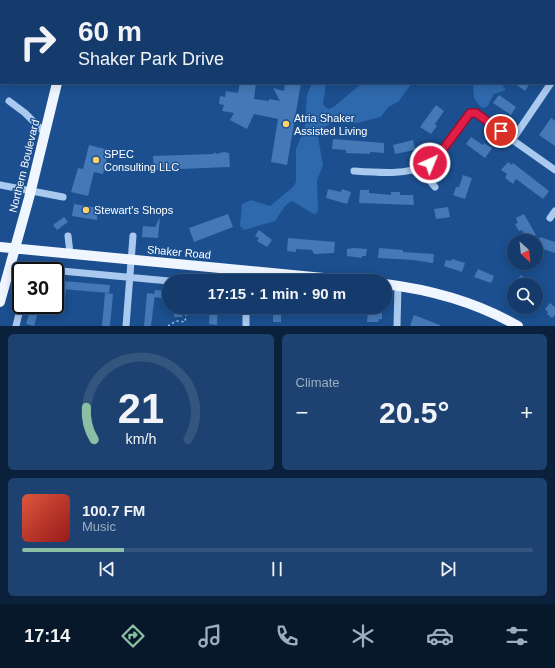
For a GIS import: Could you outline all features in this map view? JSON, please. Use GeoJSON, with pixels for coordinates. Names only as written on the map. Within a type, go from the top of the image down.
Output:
{"type":"FeatureCollection","features":[{"type":"Feature","properties":{"kind":"main road","name":"Northern Boulevard"},"geometry":{"type":"LineString","coordinates":[[0,302],[31,190],[57,84]]}},
{"type":"Feature","properties":{"kind":"main road","name":"Shaker Road"},"geometry":{"type":"LineString","coordinates":[[0,247],[223,269],[239,274]]}},
{"type":"Feature","properties":{"kind":"main road"},"geometry":{"type":"LineString","coordinates":[[392,285],[432,292],[465,301],[518,326]]}},
{"type":"Feature","properties":{"kind":"street"},"geometry":{"type":"LineString","coordinates":[[513,139],[550,84]]}},
{"type":"Feature","properties":{"kind":"street"},"geometry":{"type":"LineString","coordinates":[[9,101],[25,113],[45,133]]}},
{"type":"Feature","properties":{"kind":"street"},"geometry":{"type":"LineString","coordinates":[[354,171],[393,173],[420,169],[438,155],[468,114],[472,112],[476,113],[555,170]]}},
{"type":"Feature","properties":{"kind":"street"},"geometry":{"type":"LineString","coordinates":[[420,169],[435,187]]}},
{"type":"Feature","properties":{"kind":"street"},"geometry":{"type":"LineString","coordinates":[[0,184],[63,197]]}},
{"type":"Feature","properties":{"kind":"street"},"geometry":{"type":"LineString","coordinates":[[550,218],[555,211]]}},
{"type":"Feature","properties":{"kind":"street"},"geometry":{"type":"LineString","coordinates":[[68,236],[70,253]]}},
{"type":"Feature","properties":{"kind":"street"},"geometry":{"type":"LineString","coordinates":[[126,326],[131,278],[133,236]]}},
{"type":"Feature","properties":{"kind":"street"},"geometry":{"type":"LineString","coordinates":[[222,274],[223,269]]}},
{"type":"Feature","properties":{"kind":"street"},"geometry":{"type":"LineString","coordinates":[[64,271],[162,281]]}},
{"type":"Feature","properties":{"kind":"street"},"geometry":{"type":"LineString","coordinates":[[397,326],[398,286]]}},
{"type":"Feature","properties":{"kind":"street"},"geometry":{"type":"LineString","coordinates":[[16,326],[19,314]]}},
{"type":"Feature","properties":{"kind":"street"},"geometry":{"type":"LineString","coordinates":[[246,314],[246,326]]}},
{"type":"Feature","properties":{"kind":"path"},"geometry":{"type":"LineString","coordinates":[[168,326],[176,321],[185,322],[186,314]]}},
{"type":"Feature","properties":{"kind":"shaded area"},"geometry":{"type":"Polygon","coordinates":[[[312,84],[326,84],[323,104],[329,109],[335,106],[361,84],[411,84],[398,102],[388,107],[381,117],[357,123],[333,122],[320,132],[318,137],[323,165],[317,181],[318,210],[316,214],[292,201],[285,206],[275,221],[244,230],[240,226],[242,204],[251,200],[270,206],[293,187],[296,182],[296,149],[305,127],[307,95],[312,84]]]}},
{"type":"Feature","properties":{"kind":"shaded area"},"geometry":{"type":"Polygon","coordinates":[[[473,84],[502,84],[506,90],[494,94],[487,107],[483,108],[475,100],[473,84]]]}},
{"type":"Feature","properties":{"kind":"building","name":"Atria Shaker Assisted Living"},"geometry":{"type":"Polygon","coordinates":[[[240,84],[256,84],[254,99],[280,101],[273,88],[284,91],[285,84],[301,84],[287,165],[271,162],[278,119],[254,114],[247,129],[230,120],[234,113],[222,111],[224,105],[219,104],[220,96],[225,97],[226,91],[238,93],[240,84]]]}},
{"type":"Feature","properties":{"kind":"building"},"geometry":{"type":"Polygon","coordinates":[[[515,84],[529,84],[525,91],[515,84]]]}},
{"type":"Feature","properties":{"kind":"building"},"geometry":{"type":"Polygon","coordinates":[[[499,95],[516,107],[511,115],[493,103],[499,95]]]}},
{"type":"Feature","properties":{"kind":"building"},"geometry":{"type":"Polygon","coordinates":[[[436,105],[444,111],[435,124],[437,126],[431,134],[420,127],[436,105]]]}},
{"type":"Feature","properties":{"kind":"building"},"geometry":{"type":"Polygon","coordinates":[[[551,118],[555,121],[555,146],[539,135],[551,118]]]}},
{"type":"Feature","properties":{"kind":"building"},"geometry":{"type":"Polygon","coordinates":[[[471,137],[483,145],[484,143],[492,148],[485,158],[466,144],[471,137]]]}},
{"type":"Feature","properties":{"kind":"building"},"geometry":{"type":"Polygon","coordinates":[[[333,139],[384,143],[384,153],[346,153],[346,150],[332,149],[333,139]]]}},
{"type":"Feature","properties":{"kind":"building"},"geometry":{"type":"Polygon","coordinates":[[[413,140],[415,150],[395,154],[393,145],[413,140]]]}},
{"type":"Feature","properties":{"kind":"building"},"geometry":{"type":"Polygon","coordinates":[[[89,145],[109,150],[103,174],[94,172],[88,196],[71,192],[78,168],[83,169],[89,145]]]}},
{"type":"Feature","properties":{"kind":"building"},"geometry":{"type":"Polygon","coordinates":[[[215,152],[216,154],[224,152],[229,153],[230,167],[154,170],[153,156],[213,154],[215,152]]]}},
{"type":"Feature","properties":{"kind":"building"},"geometry":{"type":"Polygon","coordinates":[[[508,162],[512,165],[513,163],[549,191],[543,199],[516,179],[513,184],[505,178],[507,174],[501,170],[508,162]]]}},
{"type":"Feature","properties":{"kind":"building"},"geometry":{"type":"Polygon","coordinates":[[[463,175],[472,178],[465,199],[453,195],[456,187],[459,187],[463,175]]]}},
{"type":"Feature","properties":{"kind":"building"},"geometry":{"type":"Polygon","coordinates":[[[328,189],[341,192],[342,189],[351,192],[347,204],[326,198],[328,189]]]}},
{"type":"Feature","properties":{"kind":"building"},"geometry":{"type":"Polygon","coordinates":[[[360,190],[369,190],[369,193],[391,195],[391,192],[400,192],[400,195],[413,195],[414,205],[359,203],[360,190]]]}},
{"type":"Feature","properties":{"kind":"building","name":"Stewart's Shops"},"geometry":{"type":"Polygon","coordinates":[[[74,204],[98,208],[97,220],[72,216],[74,204]]]}},
{"type":"Feature","properties":{"kind":"building"},"geometry":{"type":"Polygon","coordinates":[[[448,207],[450,217],[436,219],[434,209],[448,207]]]}},
{"type":"Feature","properties":{"kind":"building"},"geometry":{"type":"Polygon","coordinates":[[[228,214],[233,227],[194,242],[189,228],[228,214]]]}},
{"type":"Feature","properties":{"kind":"building"},"geometry":{"type":"Polygon","coordinates":[[[524,214],[535,234],[524,234],[522,230],[519,231],[515,224],[518,223],[516,218],[524,214]]]}},
{"type":"Feature","properties":{"kind":"building","name":"Stewart's Shops"},"geometry":{"type":"Polygon","coordinates":[[[64,217],[68,222],[57,230],[53,225],[64,217]]]}},
{"type":"Feature","properties":{"kind":"building"},"geometry":{"type":"Polygon","coordinates":[[[160,217],[158,238],[142,237],[143,226],[155,227],[160,217]]]}},
{"type":"Feature","properties":{"kind":"building"},"geometry":{"type":"Polygon","coordinates":[[[259,230],[272,240],[267,247],[257,241],[259,238],[255,236],[259,230]]]}},
{"type":"Feature","properties":{"kind":"building"},"geometry":{"type":"Polygon","coordinates":[[[288,238],[335,242],[334,253],[314,254],[312,250],[296,249],[296,252],[287,251],[288,238]]]}},
{"type":"Feature","properties":{"kind":"building"},"geometry":{"type":"Polygon","coordinates":[[[543,238],[555,242],[555,253],[543,249],[543,238]]]}},
{"type":"Feature","properties":{"kind":"building"},"geometry":{"type":"Polygon","coordinates":[[[379,248],[403,250],[403,252],[434,254],[433,263],[378,258],[379,248]]]}},
{"type":"Feature","properties":{"kind":"building"},"geometry":{"type":"Polygon","coordinates":[[[347,249],[367,249],[366,256],[362,256],[362,258],[347,256],[347,249]]]}},
{"type":"Feature","properties":{"kind":"building"},"geometry":{"type":"Polygon","coordinates":[[[452,259],[465,263],[462,272],[444,266],[446,260],[451,261],[452,259]]]}},
{"type":"Feature","properties":{"kind":"building"},"geometry":{"type":"Polygon","coordinates":[[[478,269],[494,276],[491,283],[474,277],[478,269]]]}},
{"type":"Feature","properties":{"kind":"building"},"geometry":{"type":"Polygon","coordinates":[[[521,275],[526,278],[519,278],[521,275]]]}},
{"type":"Feature","properties":{"kind":"building"},"geometry":{"type":"Polygon","coordinates":[[[64,281],[110,285],[109,293],[64,289],[64,281]]]}},
{"type":"Feature","properties":{"kind":"building"},"geometry":{"type":"Polygon","coordinates":[[[64,289],[66,289],[64,307],[64,289]]]}},
{"type":"Feature","properties":{"kind":"building"},"geometry":{"type":"Polygon","coordinates":[[[155,290],[162,290],[162,298],[154,297],[155,290]]]}},
{"type":"Feature","properties":{"kind":"building"},"geometry":{"type":"Polygon","coordinates":[[[105,293],[113,294],[110,326],[102,326],[105,293]]]}},
{"type":"Feature","properties":{"kind":"building"},"geometry":{"type":"Polygon","coordinates":[[[147,293],[155,294],[151,326],[144,326],[147,293]]]}},
{"type":"Feature","properties":{"kind":"building"},"geometry":{"type":"Polygon","coordinates":[[[550,303],[555,307],[555,315],[552,318],[547,314],[548,312],[545,309],[550,303]]]}},
{"type":"Feature","properties":{"kind":"building"},"geometry":{"type":"Polygon","coordinates":[[[29,314],[38,314],[34,326],[26,324],[29,314]]]}},
{"type":"Feature","properties":{"kind":"building"},"geometry":{"type":"Polygon","coordinates":[[[174,314],[182,314],[182,317],[174,317],[174,314]]]}},
{"type":"Feature","properties":{"kind":"building"},"geometry":{"type":"Polygon","coordinates":[[[210,314],[218,314],[217,325],[209,324],[210,314]]]}},
{"type":"Feature","properties":{"kind":"building"},"geometry":{"type":"Polygon","coordinates":[[[273,314],[281,314],[281,322],[273,322],[273,314]]]}},
{"type":"Feature","properties":{"kind":"building"},"geometry":{"type":"Polygon","coordinates":[[[368,314],[382,314],[382,319],[379,319],[378,322],[367,322],[368,314]]]}},
{"type":"Feature","properties":{"kind":"building"},"geometry":{"type":"Polygon","coordinates":[[[414,315],[440,325],[440,326],[410,326],[414,315]]]}},
{"type":"Feature","properties":{"kind":"place","name":"Atria Shaker Assisted Living"},"geometry":{"type":"Point","coordinates":[286,124]}},
{"type":"Feature","properties":{"kind":"place","name":"SPEC Consulting LLC"},"geometry":{"type":"Point","coordinates":[96,160]}},
{"type":"Feature","properties":{"kind":"place","name":"Stewart's Shops"},"geometry":{"type":"Point","coordinates":[86,210]}},
{"type":"Feature","properties":{"kind":"route"},"geometry":{"type":"LineString","coordinates":[[430,163],[444,148],[470,113],[476,113],[501,131]]}}]}
